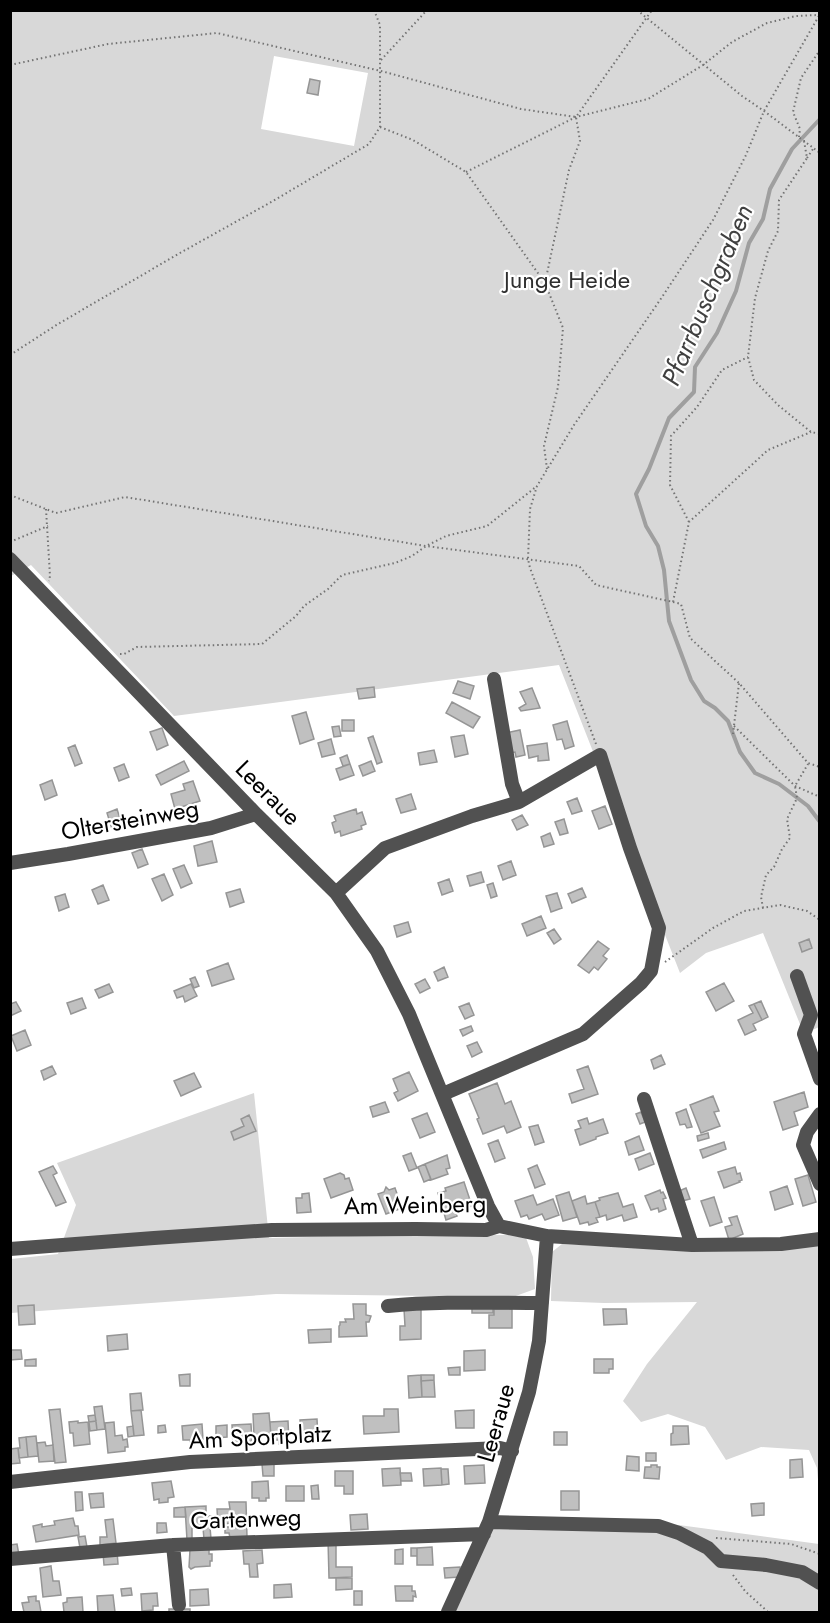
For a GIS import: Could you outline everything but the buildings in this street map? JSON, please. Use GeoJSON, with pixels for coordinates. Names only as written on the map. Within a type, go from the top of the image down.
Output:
{"type":"FeatureCollection","features":[{"type":"Feature","properties":{"kind":"street","name":"Leeraue"},"geometry":{"type":"LineString","coordinates":[[10,559],[256,814],[336,893],[377,951],[409,1014],[488,1206],[499,1226]]}},
{"type":"Feature","properties":{"kind":"street"},"geometry":{"type":"LineString","coordinates":[[494,679],[512,784],[519,802]]}},
{"type":"Feature","properties":{"kind":"street"},"geometry":{"type":"LineString","coordinates":[[336,893],[385,848],[472,816],[519,802],[600,755],[659,928],[651,971],[641,983],[583,1034],[443,1094]]}},
{"type":"Feature","properties":{"kind":"street","name":"Oltersteinweg"},"geometry":{"type":"LineString","coordinates":[[10,863],[211,828],[256,814]]}},
{"type":"Feature","properties":{"kind":"street"},"geometry":{"type":"LineString","coordinates":[[797,976],[811,1015],[804,1034],[819,1079]]}},
{"type":"Feature","properties":{"kind":"street"},"geometry":{"type":"LineString","coordinates":[[644,1100],[692,1245]]}},
{"type":"Feature","properties":{"kind":"street"},"geometry":{"type":"LineString","coordinates":[[819,1114],[807,1132],[803,1145],[819,1184]]}},
{"type":"Feature","properties":{"kind":"street","name":"Am Weinberg"},"geometry":{"type":"LineString","coordinates":[[10,1249],[272,1230],[486,1230],[499,1226],[547,1236],[692,1245],[781,1244],[819,1239]]}},
{"type":"Feature","properties":{"kind":"street","name":"Leeraue"},"geometry":{"type":"LineString","coordinates":[[448,1612],[487,1528],[529,1392],[539,1341],[547,1236]]}},
{"type":"Feature","properties":{"kind":"street"},"geometry":{"type":"LineString","coordinates":[[388,1306],[434,1303],[542,1303]]}},
{"type":"Feature","properties":{"kind":"street","name":"Am Sportplatz"},"geometry":{"type":"LineString","coordinates":[[10,1482],[190,1462],[500,1448],[512,1451]]}},
{"type":"Feature","properties":{"kind":"street","name":"Gartenweg"},"geometry":{"type":"LineString","coordinates":[[10,1559],[173,1545],[487,1528],[658,1526],[679,1533],[708,1548],[721,1560]]}},
{"type":"Feature","properties":{"kind":"street"},"geometry":{"type":"LineString","coordinates":[[173,1545],[179,1605]]}},
{"type":"Feature","properties":{"kind":"street"},"geometry":{"type":"LineString","coordinates":[[721,1560],[802,1572],[819,1583]]}},
{"type":"Feature","properties":{"kind":"path"},"geometry":{"type":"LineString","coordinates":[[10,355],[68,318],[369,144],[380,126],[380,25],[374,10]]}},
{"type":"Feature","properties":{"kind":"path"},"geometry":{"type":"LineString","coordinates":[[381,60],[427,10]]}},
{"type":"Feature","properties":{"kind":"path"},"geometry":{"type":"LineString","coordinates":[[637,10],[742,96],[819,153]]}},
{"type":"Feature","properties":{"kind":"path"},"geometry":{"type":"LineString","coordinates":[[545,283],[569,170],[580,141],[576,117],[652,10]]}},
{"type":"Feature","properties":{"kind":"path"},"geometry":{"type":"LineString","coordinates":[[466,172],[576,117],[648,99],[703,65],[732,42],[767,23],[796,16],[819,15]]}},
{"type":"Feature","properties":{"kind":"path"},"geometry":{"type":"LineString","coordinates":[[600,755],[530,567],[528,559],[530,509],[537,486],[574,425],[713,220],[746,155],[764,111],[819,15]]}},
{"type":"Feature","properties":{"kind":"path"},"geometry":{"type":"LineString","coordinates":[[10,65],[108,44],[217,33],[381,71],[521,109],[576,117]]}},
{"type":"Feature","properties":{"kind":"path"},"geometry":{"type":"LineString","coordinates":[[799,137],[800,129],[794,112],[801,78],[819,50]]}},
{"type":"Feature","properties":{"kind":"path"},"geometry":{"type":"LineString","coordinates":[[380,126],[413,140],[466,172],[545,283],[563,328],[558,387],[544,446],[547,469]]}},
{"type":"Feature","properties":{"kind":"path"},"geometry":{"type":"LineString","coordinates":[[804,141],[807,158]]}},
{"type":"Feature","properties":{"kind":"path"},"geometry":{"type":"LineString","coordinates":[[813,149],[779,200],[778,231],[768,251],[755,298],[748,357],[754,380],[778,405],[811,432],[819,434]]}},
{"type":"Feature","properties":{"kind":"path"},"geometry":{"type":"LineString","coordinates":[[689,522],[670,485],[671,436],[697,406],[722,370],[748,357]]}},
{"type":"Feature","properties":{"kind":"path"},"geometry":{"type":"LineString","coordinates":[[673,602],[689,522],[768,450],[811,432]]}},
{"type":"Feature","properties":{"kind":"path"},"geometry":{"type":"LineString","coordinates":[[104,655],[124,654],[137,647],[262,644],[342,575],[395,563],[446,536],[487,526],[537,486]]}},
{"type":"Feature","properties":{"kind":"path"},"geometry":{"type":"LineString","coordinates":[[10,495],[56,513],[125,497],[426,546],[579,566],[596,585],[681,604],[690,638],[739,683],[808,763],[819,767]]}},
{"type":"Feature","properties":{"kind":"path"},"geometry":{"type":"LineString","coordinates":[[46,509],[50,576],[46,595]]}},
{"type":"Feature","properties":{"kind":"path"},"geometry":{"type":"LineString","coordinates":[[10,542],[48,526]]}},
{"type":"Feature","properties":{"kind":"path"},"geometry":{"type":"LineString","coordinates":[[733,734],[739,683]]}},
{"type":"Feature","properties":{"kind":"path"},"geometry":{"type":"LineString","coordinates":[[734,726],[795,786],[819,797]]}},
{"type":"Feature","properties":{"kind":"path"},"geometry":{"type":"LineString","coordinates":[[763,908],[761,897],[766,875],[774,867],[790,838],[787,819],[797,798],[795,786],[808,763]]}},
{"type":"Feature","properties":{"kind":"path"},"geometry":{"type":"LineString","coordinates":[[651,971],[713,928],[744,911],[780,904],[807,911],[819,920]]}},
{"type":"Feature","properties":{"kind":"path"},"geometry":{"type":"LineString","coordinates":[[711,1537],[790,1544],[819,1554]]}},
{"type":"Feature","properties":{"kind":"path"},"geometry":{"type":"LineString","coordinates":[[721,1560],[745,1591],[768,1612]]}},
{"type":"Feature","properties":{"kind":"green space","name":"Junge Heide"},"geometry":{"type":"Polygon","coordinates":[[[11,11],[819,11],[819,1027],[804,1034],[763,933],[706,953],[680,973],[559,665],[174,716],[31,565],[11,576],[11,11]],[[274,56],[261,129],[354,146],[368,73],[274,56]]]}},
{"type":"Feature","properties":{"kind":"green space"},"geometry":{"type":"Polygon","coordinates":[[[254,1093],[269,1238],[525,1235],[533,1257],[535,1289],[513,1297],[276,1294],[11,1313],[11,1259],[58,1254],[76,1205],[57,1163],[254,1093]]]}},
{"type":"Feature","properties":{"kind":"green space"},"geometry":{"type":"Polygon","coordinates":[[[562,1244],[687,1250],[819,1244],[819,1491],[817,1468],[809,1450],[761,1447],[726,1460],[705,1427],[668,1414],[641,1422],[623,1401],[647,1364],[697,1302],[551,1301],[552,1252],[562,1244]]]}},
{"type":"Feature","properties":{"kind":"green space"},"geometry":{"type":"Polygon","coordinates":[[[664,1523],[819,1544],[819,1612],[454,1612],[495,1524],[664,1523]]]}},
{"type":"Feature","properties":{"kind":"waterway","name":"Pfarrbuschgraben"},"geometry":{"type":"LineString","coordinates":[[820,119],[792,149],[770,189],[763,219],[749,243],[736,291],[717,333],[695,367],[694,392],[669,418],[649,469],[636,494],[646,526],[658,546],[664,570],[669,621],[691,680],[704,701],[728,721],[740,752],[755,773],[779,784],[808,806],[820,822]]}}]}
